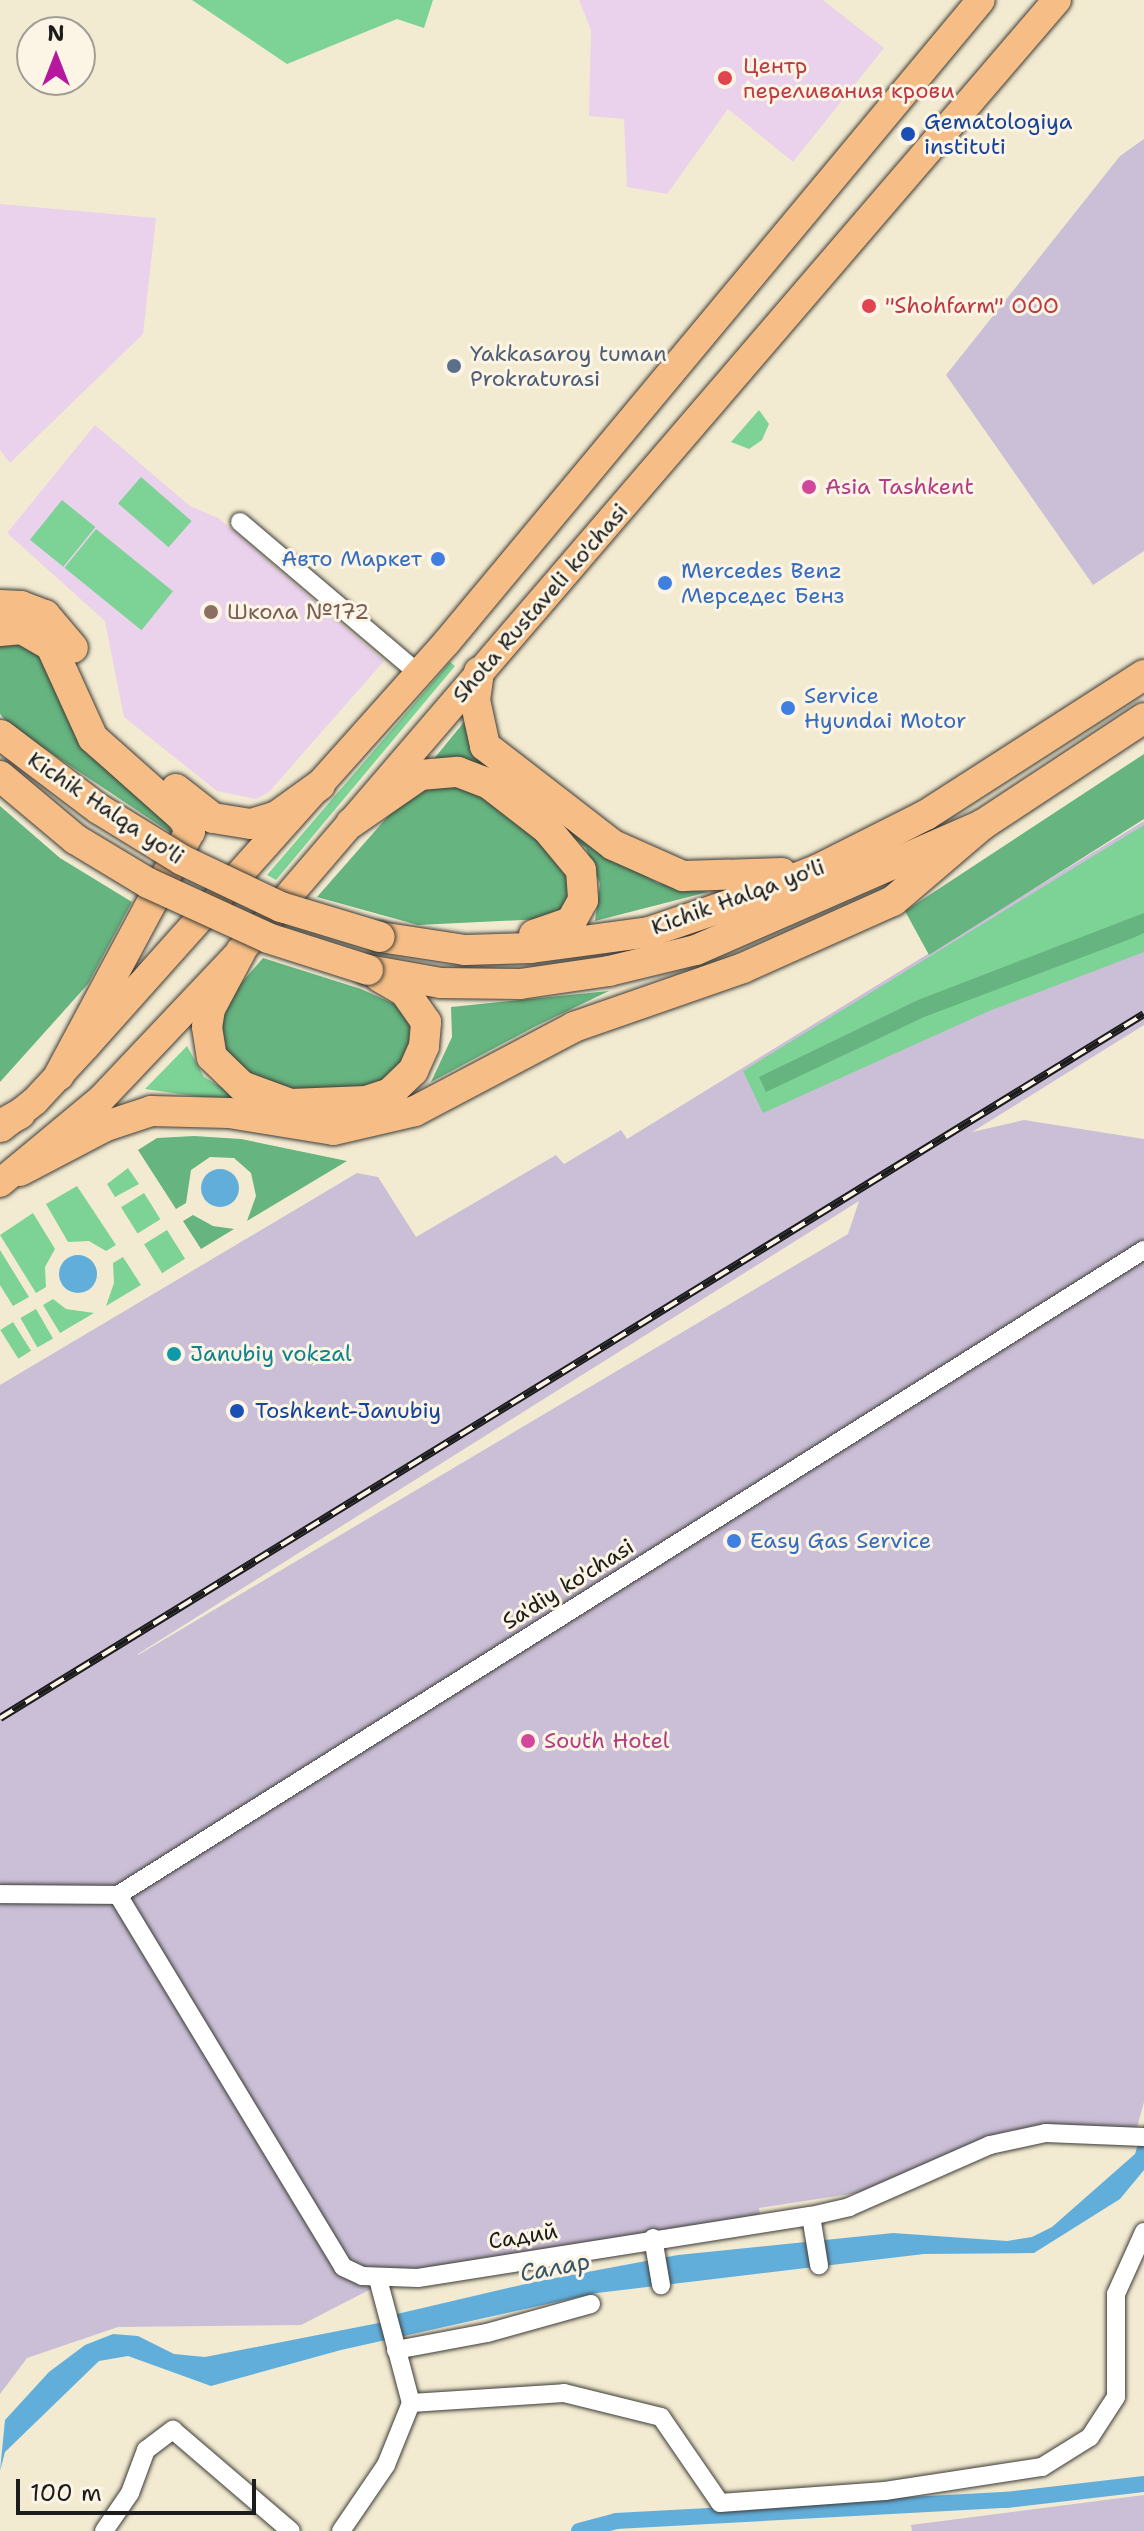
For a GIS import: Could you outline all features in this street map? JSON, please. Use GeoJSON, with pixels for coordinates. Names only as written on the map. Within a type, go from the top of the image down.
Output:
{"type":"FeatureCollection","features":[{"type":"Feature","properties":{"kind":"highway"},"geometry":{"type":"LineString","coordinates":[[0,605],[33,609],[61,629],[107,728],[202,812],[237,824],[262,822],[320,785]]}},
{"type":"Feature","properties":{"kind":"highway"},"geometry":{"type":"LineString","coordinates":[[0,631],[22,629],[51,646],[93,738],[186,821],[190,831],[59,1075]]}},
{"type":"Feature","properties":{"kind":"highway"},"geometry":{"type":"LineString","coordinates":[[479,672],[475,700],[485,746],[621,851],[693,877],[819,869]]}},
{"type":"Feature","properties":{"kind":"highway","name":"Kichik Halqa yo'li"},"geometry":{"type":"LineString","coordinates":[[0,735],[76,793],[182,860],[281,907],[380,937],[465,950],[531,948],[649,932],[819,869],[970,790],[1144,675]]}},
{"type":"Feature","properties":{"kind":"highway","name":"Kichik Halqa yo'li"},"geometry":{"type":"LineString","coordinates":[[0,776],[75,839],[148,883],[268,938],[368,970],[441,983],[520,984],[659,960],[777,919],[982,825],[1144,718]]}},
{"type":"Feature","properties":{"kind":"highway"},"geometry":{"type":"LineString","coordinates":[[351,823],[420,775],[458,772],[505,795],[570,850],[584,885],[583,900],[571,922],[465,950]]}},
{"type":"Feature","properties":{"kind":"highway"},"geometry":{"type":"LineString","coordinates":[[10,1177],[106,1126],[151,1111],[229,1113],[334,1130],[415,1111],[574,1027],[743,968],[893,901],[982,825]]}},
{"type":"Feature","properties":{"kind":"highway"},"geometry":{"type":"LineString","coordinates":[[241,951],[210,1009],[212,1057],[242,1086],[291,1104],[366,1101],[390,1093],[413,1071],[426,1034],[421,1009],[404,991],[368,970]]}},
{"type":"Feature","properties":{"kind":"main road","name":"Shota Rustaveli ko'chasi"},"geometry":{"type":"LineString","coordinates":[[7,1122],[59,1075],[419,674],[981,0]]}},
{"type":"Feature","properties":{"kind":"main road","name":"Shota Rustaveli ko'chasi"},"geometry":{"type":"LineString","coordinates":[[10,1177],[166,1035],[241,951],[1057,0]]}},
{"type":"Feature","properties":{"kind":"street"},"geometry":{"type":"LineString","coordinates":[[240,522],[419,674]]}},
{"type":"Feature","properties":{"kind":"street","name":"Sa'diy ko'chasi"},"geometry":{"type":"LineString","coordinates":[[118,1895],[1144,1250]]}},
{"type":"Feature","properties":{"kind":"street"},"geometry":{"type":"LineString","coordinates":[[0,1894],[118,1895]]}},
{"type":"Feature","properties":{"kind":"street","name":"Садий"},"geometry":{"type":"LineString","coordinates":[[118,1895],[343,2267],[378,2279],[418,2278],[653,2238],[811,2216],[849,2207],[990,2145],[1046,2133],[1137,2137]]}},
{"type":"Feature","properties":{"kind":"street"},"geometry":{"type":"LineString","coordinates":[[811,2216],[819,2265]]}},
{"type":"Feature","properties":{"kind":"street"},"geometry":{"type":"LineString","coordinates":[[411,2403],[564,2393],[661,2417],[720,2503],[885,2491],[1042,2467],[1090,2437],[1116,2397],[1116,2294],[1144,2232]]}},
{"type":"Feature","properties":{"kind":"street"},"geometry":{"type":"LineString","coordinates":[[653,2238],[661,2285]]}},
{"type":"Feature","properties":{"kind":"street"},"geometry":{"type":"LineString","coordinates":[[348,2528],[386,2465],[411,2403],[378,2279]]}},
{"type":"Feature","properties":{"kind":"street"},"geometry":{"type":"LineString","coordinates":[[395,2348],[487,2333],[591,2304]]}},
{"type":"Feature","properties":{"kind":"street"},"geometry":{"type":"LineString","coordinates":[[104,2531],[130,2493],[146,2450],[173,2430],[291,2531]]}},
{"type":"Feature","properties":{"kind":"shaded area","name":"Центр переливания крови"},"geometry":{"type":"Polygon","coordinates":[[[579,0],[823,0],[884,48],[793,162],[728,109],[667,194],[627,187],[624,119],[589,116],[591,30],[579,0]]]}},
{"type":"Feature","properties":{"kind":"shaded area"},"geometry":{"type":"Polygon","coordinates":[[[1144,139],[1144,551],[1093,585],[946,375],[1120,156],[1144,139]]]}},
{"type":"Feature","properties":{"kind":"shaded area"},"geometry":{"type":"Polygon","coordinates":[[[0,204],[156,218],[143,334],[10,463],[0,450],[0,204]]]}},
{"type":"Feature","properties":{"kind":"shaded area","name":"Школа №172"},"geometry":{"type":"Polygon","coordinates":[[[95,425],[190,506],[218,518],[384,661],[269,792],[256,799],[217,791],[124,717],[105,621],[7,533],[95,425]]]}},
{"type":"Feature","properties":{"kind":"shaded area"},"geometry":{"type":"Polygon","coordinates":[[[1144,821],[1144,1025],[972,1132],[1024,1120],[1144,1139],[1144,2102],[1136,2131],[1018,2130],[857,2193],[759,2208],[760,2217],[408,2270],[301,2325],[118,2327],[27,2358],[0,2394],[0,1385],[357,1173],[378,1177],[416,1237],[556,1155],[564,1164],[621,1130],[627,1139],[1144,821]],[[859,1201],[138,1655],[848,1234],[859,1201]]]}},
{"type":"Feature","properties":{"kind":"shaded area"},"geometry":{"type":"Polygon","coordinates":[[[1144,2495],[1144,2531],[912,2531],[911,2525],[1144,2495]]]}},
{"type":"Feature","properties":{"kind":"green space"},"geometry":{"type":"Polygon","coordinates":[[[192,0],[433,0],[424,28],[397,19],[287,64],[192,0]]]}},
{"type":"Feature","properties":{"kind":"green space"},"geometry":{"type":"Polygon","coordinates":[[[759,410],[769,424],[762,440],[749,449],[731,442],[759,410]]]}},
{"type":"Feature","properties":{"kind":"green space"},"geometry":{"type":"Polygon","coordinates":[[[141,477],[192,521],[169,547],[118,503],[141,477]]]}},
{"type":"Feature","properties":{"kind":"green space"},"geometry":{"type":"Polygon","coordinates":[[[62,500],[95,527],[63,567],[30,540],[62,500]]]}},
{"type":"Feature","properties":{"kind":"green space"},"geometry":{"type":"Polygon","coordinates":[[[96,529],[173,591],[141,630],[65,568],[96,529]]]}},
{"type":"Feature","properties":{"kind":"green space"},"geometry":{"type":"Polygon","coordinates":[[[0,640],[41,651],[85,752],[160,812],[174,835],[9,725],[0,714],[0,640]]]}},
{"type":"Feature","properties":{"kind":"green space"},"geometry":{"type":"Polygon","coordinates":[[[450,662],[455,666],[276,880],[267,875],[450,662]]]}},
{"type":"Feature","properties":{"kind":"green space"},"geometry":{"type":"Polygon","coordinates":[[[464,722],[469,736],[588,843],[658,883],[708,892],[595,921],[600,884],[586,848],[485,765],[433,760],[464,722]]]}},
{"type":"Feature","properties":{"kind":"green space"},"geometry":{"type":"Polygon","coordinates":[[[1144,754],[1144,819],[929,955],[905,911],[1144,754]]]}},
{"type":"Feature","properties":{"kind":"green space"},"geometry":{"type":"Polygon","coordinates":[[[434,785],[469,787],[553,851],[564,864],[571,893],[565,908],[542,919],[418,925],[317,897],[404,798],[434,785]]]}},
{"type":"Feature","properties":{"kind":"green space"},"geometry":{"type":"Polygon","coordinates":[[[0,806],[60,858],[132,902],[88,984],[0,1082],[0,806]]]}},
{"type":"Feature","properties":{"kind":"green space"},"geometry":{"type":"Polygon","coordinates":[[[1144,825],[1144,952],[989,1011],[763,1113],[743,1071],[1144,825]]]}},
{"type":"Feature","properties":{"kind":"green space"},"geometry":{"type":"Polygon","coordinates":[[[1144,913],[1144,933],[1133,938],[924,1017],[766,1092],[759,1077],[918,1000],[1144,913]]]}},
{"type":"Feature","properties":{"kind":"green space"},"geometry":{"type":"Polygon","coordinates":[[[263,958],[361,989],[401,1007],[411,1020],[413,1048],[393,1077],[366,1089],[298,1092],[245,1075],[227,1055],[221,1024],[225,1002],[263,958]]]}},
{"type":"Feature","properties":{"kind":"green space"},"geometry":{"type":"Polygon","coordinates":[[[609,991],[431,1082],[452,1037],[451,1007],[609,991]]]}},
{"type":"Feature","properties":{"kind":"green space"},"geometry":{"type":"Polygon","coordinates":[[[187,1046],[204,1077],[250,1104],[145,1089],[187,1046]]]}},
{"type":"Feature","properties":{"kind":"green space"},"geometry":{"type":"Polygon","coordinates":[[[194,1136],[241,1139],[347,1161],[247,1221],[256,1196],[251,1173],[234,1158],[210,1157],[191,1170],[186,1203],[176,1209],[138,1150],[157,1138],[194,1136]]]}},
{"type":"Feature","properties":{"kind":"green space"},"geometry":{"type":"Polygon","coordinates":[[[128,1168],[139,1184],[115,1197],[107,1184],[128,1168]]]}},
{"type":"Feature","properties":{"kind":"green space"},"geometry":{"type":"Polygon","coordinates":[[[77,1186],[116,1245],[106,1251],[89,1241],[68,1242],[46,1204],[77,1186]]]}},
{"type":"Feature","properties":{"kind":"green space"},"geometry":{"type":"Polygon","coordinates":[[[144,1193],[160,1219],[138,1234],[121,1207],[144,1193]]]}},
{"type":"Feature","properties":{"kind":"green space"},"geometry":{"type":"Polygon","coordinates":[[[33,1213],[55,1249],[45,1267],[46,1287],[36,1293],[0,1235],[33,1213]]]}},
{"type":"Feature","properties":{"kind":"green space"},"geometry":{"type":"Polygon","coordinates":[[[193,1215],[213,1226],[234,1229],[201,1249],[183,1221],[193,1215]]]}},
{"type":"Feature","properties":{"kind":"green space"},"geometry":{"type":"Polygon","coordinates":[[[167,1230],[185,1259],[162,1273],[144,1244],[167,1230]]]}},
{"type":"Feature","properties":{"kind":"green space"},"geometry":{"type":"Polygon","coordinates":[[[0,1250],[29,1297],[13,1306],[0,1285],[0,1250]]]}},
{"type":"Feature","properties":{"kind":"green space"},"geometry":{"type":"Polygon","coordinates":[[[123,1257],[141,1285],[106,1306],[114,1283],[113,1263],[123,1257]]]}},
{"type":"Feature","properties":{"kind":"green space"},"geometry":{"type":"Polygon","coordinates":[[[53,1299],[66,1309],[94,1313],[60,1333],[43,1305],[53,1299]]]}},
{"type":"Feature","properties":{"kind":"green space"},"geometry":{"type":"Polygon","coordinates":[[[36,1309],[53,1338],[37,1347],[20,1318],[36,1309]]]}},
{"type":"Feature","properties":{"kind":"green space"},"geometry":{"type":"Polygon","coordinates":[[[13,1322],[31,1351],[18,1359],[0,1330],[13,1322]]]}},
{"type":"Feature","properties":{"kind":"water"},"geometry":{"type":"Polygon","coordinates":[[[220,1169],[234,1174],[239,1188],[234,1202],[220,1207],[206,1202],[201,1188],[206,1174],[220,1169]]]}},
{"type":"Feature","properties":{"kind":"water"},"geometry":{"type":"Polygon","coordinates":[[[78,1255],[92,1260],[97,1274],[92,1288],[78,1293],[64,1288],[59,1274],[64,1260],[78,1255]]]}},
{"type":"Feature","properties":{"kind":"water","name":"Салар"},"geometry":{"type":"Polygon","coordinates":[[[1144,2124],[1144,2170],[1120,2199],[1034,2253],[924,2254],[597,2293],[341,2350],[211,2386],[128,2356],[99,2361],[5,2452],[0,2471],[5,2420],[49,2372],[85,2345],[113,2334],[138,2336],[174,2354],[205,2357],[394,2320],[397,2314],[534,2282],[678,2255],[893,2233],[1007,2241],[1032,2237],[1052,2227],[1135,2154],[1144,2124]]]}},
{"type":"Feature","properties":{"kind":"waterway","name":"Салар"},"geometry":{"type":"LineString","coordinates":[[579,2531],[616,2521],[1006,2500],[1144,2484]]}},
{"type":"Feature","properties":{"kind":"railway"},"geometry":{"type":"LineString","coordinates":[[0,1718],[1144,1014]]}},
{"type":"Feature","properties":{"kind":"place","name":"Центр переливания крови"},"geometry":{"type":"Point","coordinates":[725,78]}},
{"type":"Feature","properties":{"kind":"place","name":"Gematologiya instituti"},"geometry":{"type":"Point","coordinates":[908,134]}},
{"type":"Feature","properties":{"kind":"place","name":"\"Shohfarm\" OOO"},"geometry":{"type":"Point","coordinates":[869,306]}},
{"type":"Feature","properties":{"kind":"place","name":"Yakkasaroy tuman Prokraturasi"},"geometry":{"type":"Point","coordinates":[454,366]}},
{"type":"Feature","properties":{"kind":"place","name":"Asia Tashkent"},"geometry":{"type":"Point","coordinates":[809,487]}},
{"type":"Feature","properties":{"kind":"place","name":"Авто Маркет"},"geometry":{"type":"Point","coordinates":[438,559]}},
{"type":"Feature","properties":{"kind":"place","name":"Mercedes Benz Мерседес Бенз"},"geometry":{"type":"Point","coordinates":[665,583]}},
{"type":"Feature","properties":{"kind":"place","name":"Школа №172"},"geometry":{"type":"Point","coordinates":[211,612]}},
{"type":"Feature","properties":{"kind":"place","name":"Service Hyundai Motor"},"geometry":{"type":"Point","coordinates":[788,708]}},
{"type":"Feature","properties":{"kind":"place","name":"Janubiy vokzal"},"geometry":{"type":"Point","coordinates":[174,1354]}},
{"type":"Feature","properties":{"kind":"place","name":"Toshkent-Janubiy"},"geometry":{"type":"Point","coordinates":[237,1411]}},
{"type":"Feature","properties":{"kind":"place","name":"Easy Gas Service"},"geometry":{"type":"Point","coordinates":[734,1541]}},
{"type":"Feature","properties":{"kind":"place","name":"South Hotel"},"geometry":{"type":"Point","coordinates":[528,1741]}}]}
